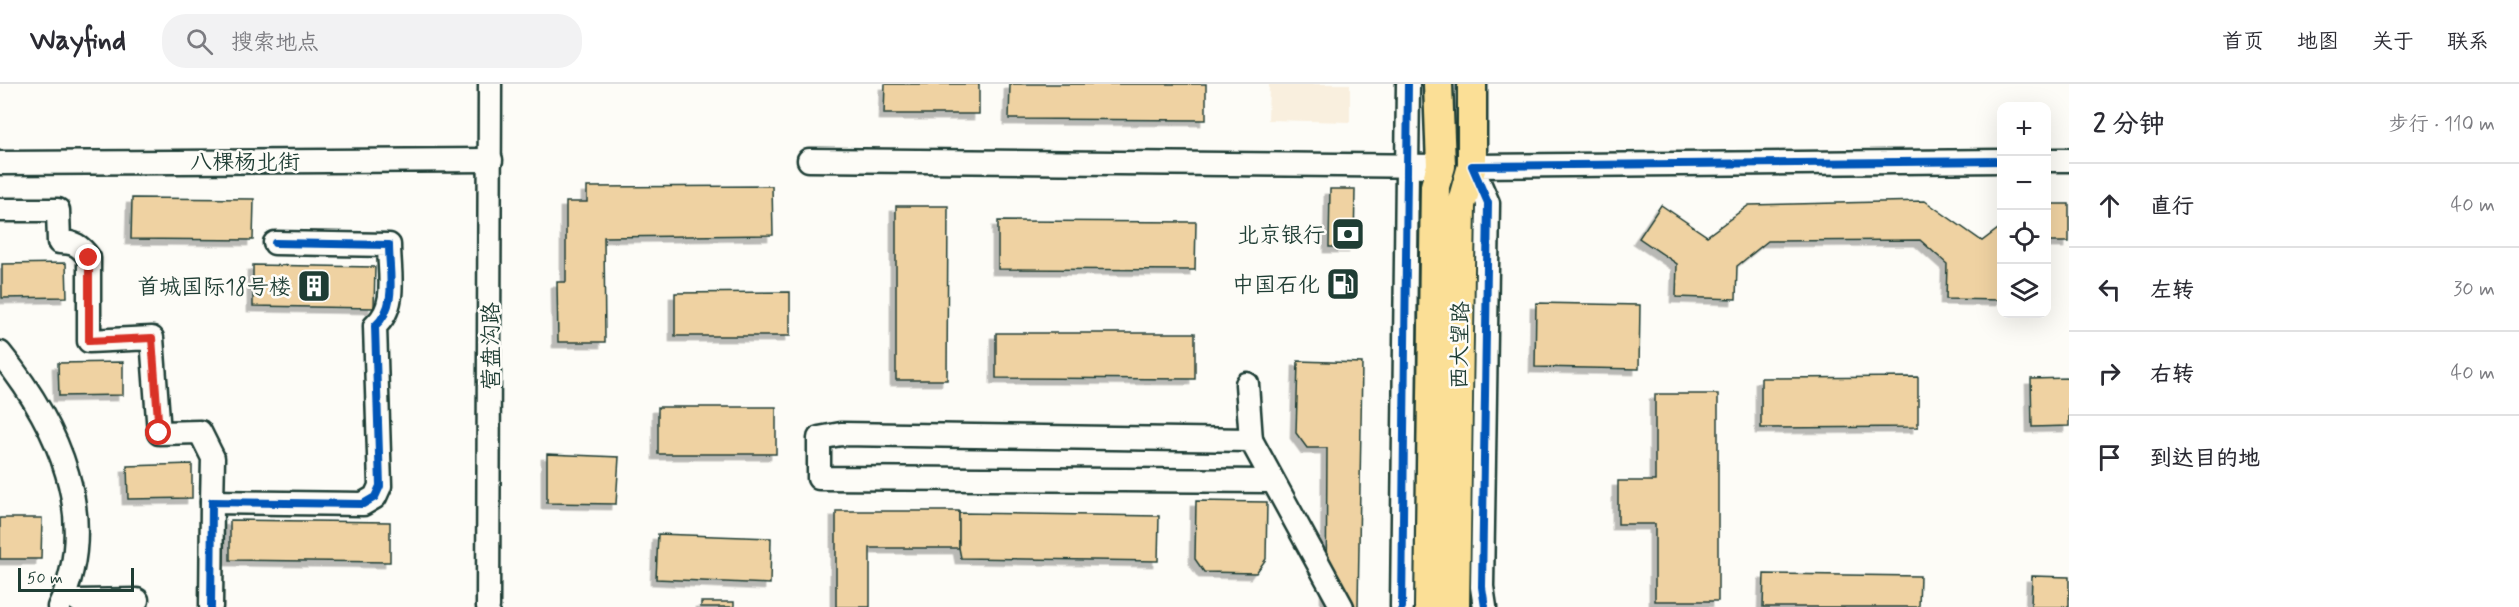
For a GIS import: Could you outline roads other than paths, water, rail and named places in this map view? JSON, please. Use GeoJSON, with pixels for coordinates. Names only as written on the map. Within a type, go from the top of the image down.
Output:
{"type":"FeatureCollection","features":[{"type":"Feature","properties":{"kind":"main road","name":"西大望路"},"geometry":{"type":"LineString","coordinates":[[1429,607],[1435,186],[1441,166],[1437,84]]}},
{"type":"Feature","properties":{"kind":"main road","name":"西大望路"},"geometry":{"type":"LineString","coordinates":[[1455,607],[1461,205],[1472,166],[1472,84]]}},
{"type":"Feature","properties":{"kind":"street","name":"营盘沟路"},"geometry":{"type":"LineString","coordinates":[[488,607],[490,84]]}},
{"type":"Feature","properties":{"kind":"street"},"geometry":{"type":"LineString","coordinates":[[1402,607],[1408,84]]}},
{"type":"Feature","properties":{"kind":"street","name":"八棵杨北街"},"geometry":{"type":"LineString","coordinates":[[0,163],[491,160]]}},
{"type":"Feature","properties":{"kind":"street"},"geometry":{"type":"LineString","coordinates":[[809,160],[1441,166]]}},
{"type":"Feature","properties":{"kind":"street"},"geometry":{"type":"LineString","coordinates":[[2051,160],[2069,160]]}},
{"type":"Feature","properties":{"kind":"street"},"geometry":{"type":"LineString","coordinates":[[1485,607],[1482,586],[1488,203],[1472,166],[1997,161]]}},
{"type":"Feature","properties":{"kind":"street"},"geometry":{"type":"LineString","coordinates":[[0,210],[58,210],[59,242],[71,242],[81,247],[89,258],[89,341],[152,338],[159,433],[200,432],[213,458],[211,607]]}},
{"type":"Feature","properties":{"kind":"street"},"geometry":{"type":"LineString","coordinates":[[212,502],[363,504],[375,497],[380,486],[375,326],[385,317],[390,304],[388,245],[275,243]]}},
{"type":"Feature","properties":{"kind":"street"},"geometry":{"type":"LineString","coordinates":[[0,353],[47,421],[69,475],[77,533],[67,602]]}},
{"type":"Feature","properties":{"kind":"street"},"geometry":{"type":"LineString","coordinates":[[1247,384],[1251,440],[1342,607]]}},
{"type":"Feature","properties":{"kind":"street"},"geometry":{"type":"LineString","coordinates":[[1251,440],[841,434],[819,438],[819,478],[1272,481]]}},
{"type":"Feature","properties":{"kind":"street"},"geometry":{"type":"LineString","coordinates":[[67,602],[137,600]]}},
{"type":"Feature","properties":{"kind":"street"},"geometry":{"type":"LineString","coordinates":[[67,602],[115,607]]}},
{"type":"Feature","properties":{"kind":"place","name":"北京银行"},"geometry":{"type":"Point","coordinates":[1348,234]}},
{"type":"Feature","properties":{"kind":"place","name":"中国石化"},"geometry":{"type":"Point","coordinates":[1343,284]}},
{"type":"Feature","properties":{"kind":"place","name":"首城国际18号楼"},"geometry":{"type":"Point","coordinates":[314,286]}}]}
